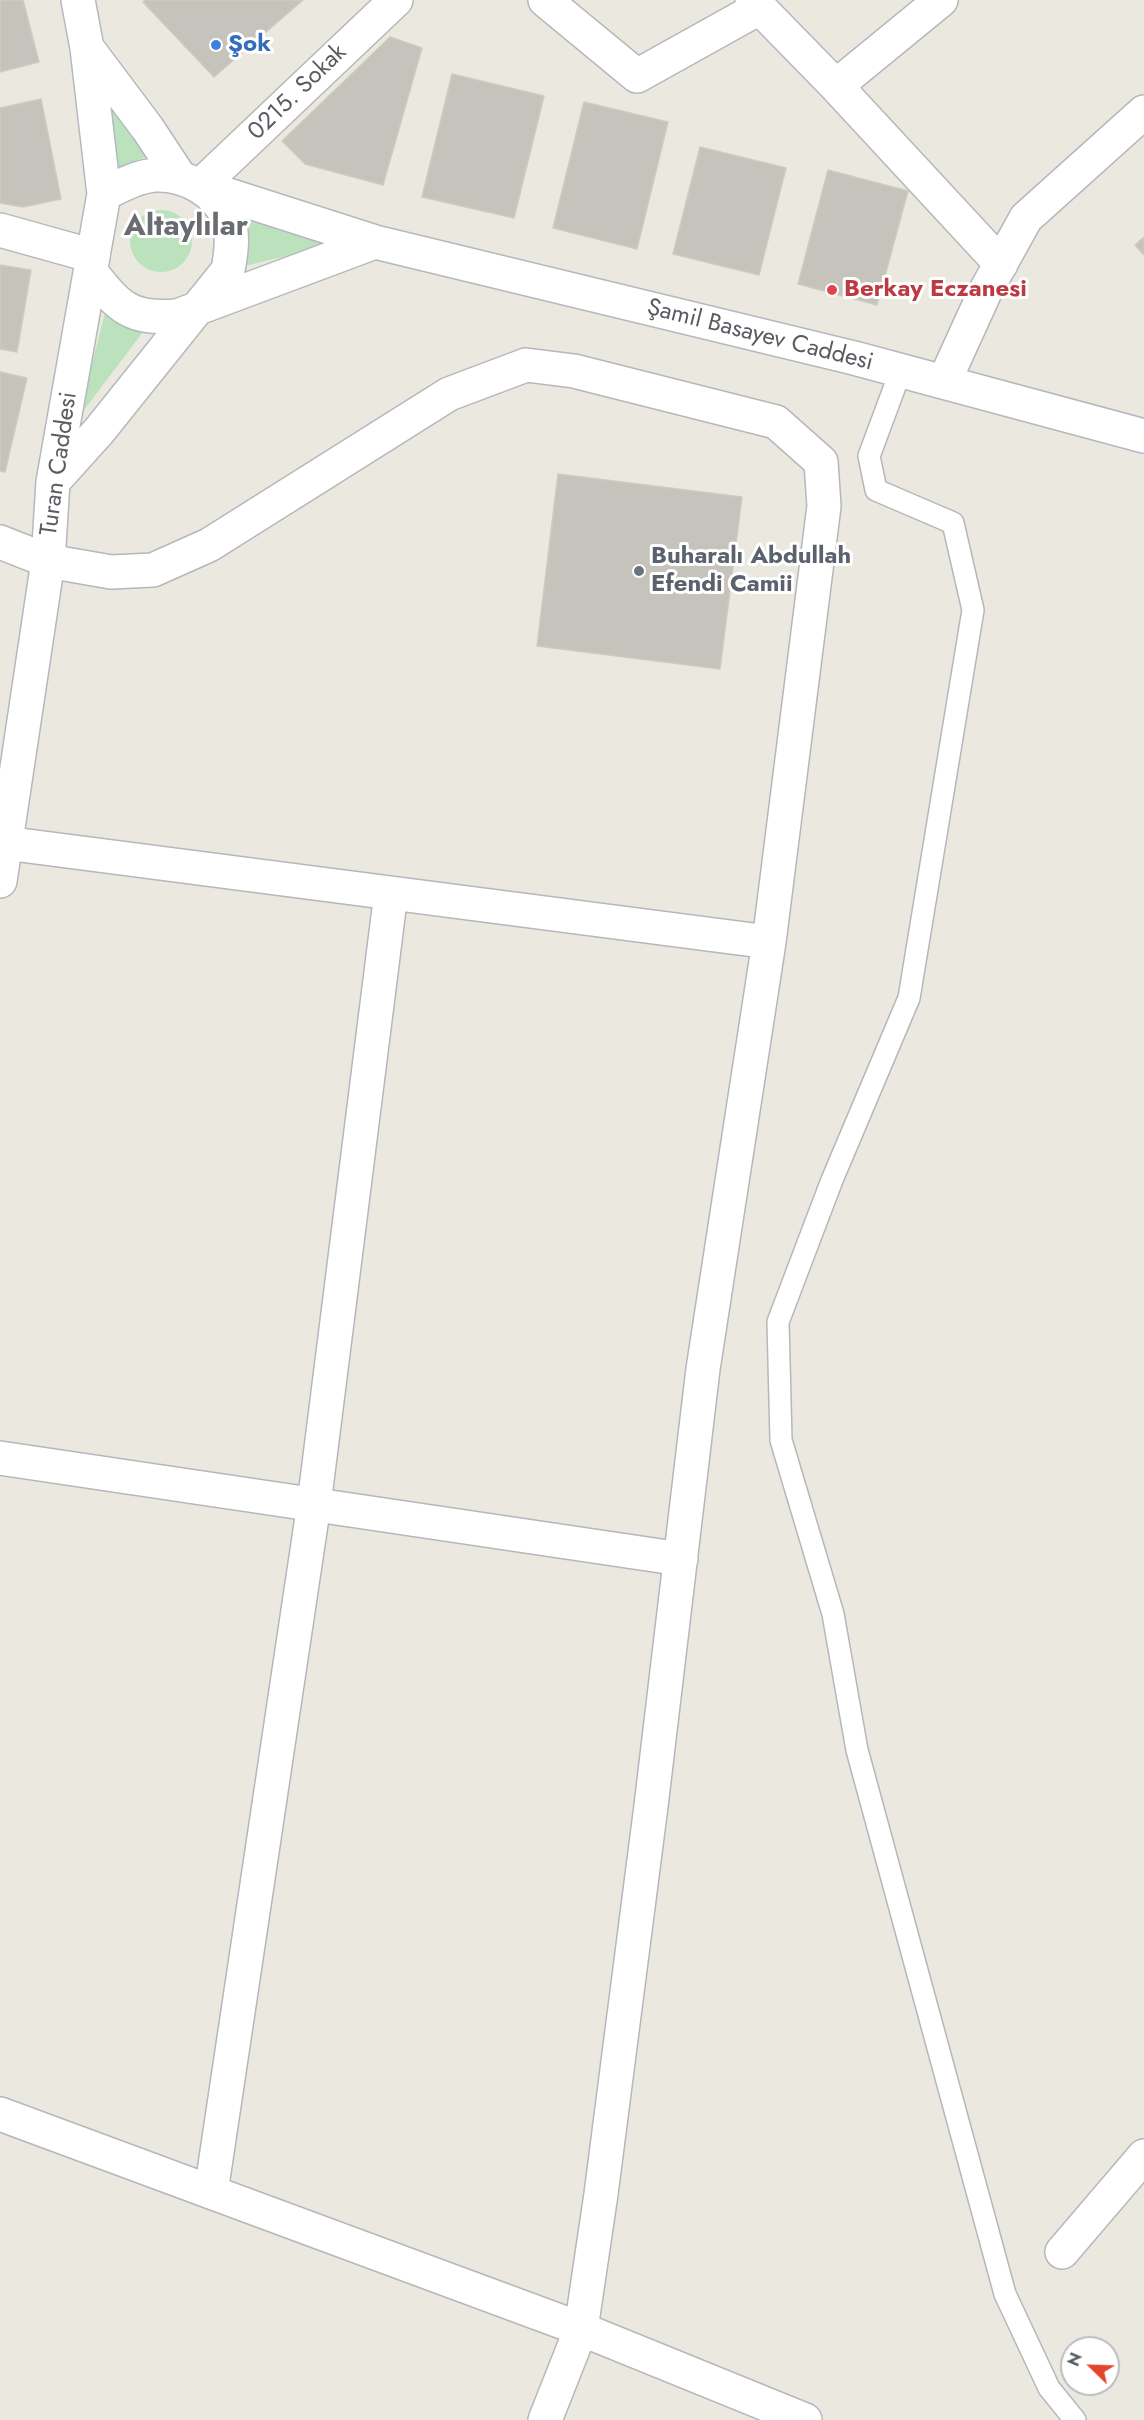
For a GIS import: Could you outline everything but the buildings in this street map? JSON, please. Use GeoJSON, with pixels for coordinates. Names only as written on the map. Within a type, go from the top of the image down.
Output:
{"type":"FeatureCollection","features":[{"type":"Feature","properties":{"kind":"street","name":"Turan Caddesi"},"geometry":{"type":"LineString","coordinates":[[0,881],[48,561],[53,482],[104,194],[87,48],[78,0]]}},
{"type":"Feature","properties":{"kind":"street","name":"0215. Sokak"},"geometry":{"type":"LineString","coordinates":[[189,181],[396,0]]}},
{"type":"Feature","properties":{"kind":"street"},"geometry":{"type":"LineString","coordinates":[[545,0],[637,76],[756,4],[836,86],[1001,264]]}},
{"type":"Feature","properties":{"kind":"street"},"geometry":{"type":"LineString","coordinates":[[836,86],[941,0]]}},
{"type":"Feature","properties":{"kind":"street","name":"Turan Caddesi"},"geometry":{"type":"LineString","coordinates":[[87,48],[189,181]]}},
{"type":"Feature","properties":{"kind":"street"},"geometry":{"type":"LineString","coordinates":[[944,382],[985,292],[1026,218],[1144,112]]}},
{"type":"Feature","properties":{"kind":"street"},"geometry":{"type":"LineString","coordinates":[[53,482],[99,430],[228,270],[232,247],[228,219],[218,202],[189,181],[155,175],[132,181],[104,194]]}},
{"type":"Feature","properties":{"kind":"street","name":"Şamil Basayev Caddesi"},"geometry":{"type":"LineString","coordinates":[[189,181],[375,242],[901,370],[1144,436]]}},
{"type":"Feature","properties":{"kind":"street"},"geometry":{"type":"LineString","coordinates":[[0,230],[92,264],[112,299],[131,312],[154,318],[177,316],[375,242]]}},
{"type":"Feature","properties":{"kind":"street"},"geometry":{"type":"LineString","coordinates":[[0,542],[48,561],[111,572],[153,570],[209,545],[450,394],[526,365],[574,371],[776,422],[821,462],[824,506],[769,942],[704,1369],[603,2182],[581,2329],[545,2420]]}},
{"type":"Feature","properties":{"kind":"street"},"geometry":{"type":"LineString","coordinates":[[5,843],[769,942]]}},
{"type":"Feature","properties":{"kind":"street"},"geometry":{"type":"LineString","coordinates":[[210,2192],[314,1504],[391,893]]}},
{"type":"Feature","properties":{"kind":"street"},"geometry":{"type":"LineString","coordinates":[[0,1458],[681,1558]]}},
{"type":"Feature","properties":{"kind":"street"},"geometry":{"type":"LineString","coordinates":[[0,2114],[581,2329],[805,2420]]}},
{"type":"Feature","properties":{"kind":"street"},"geometry":{"type":"LineString","coordinates":[[1062,2252],[1144,2156]]}},
{"type":"Feature","properties":{"kind":"lane"},"geometry":{"type":"LineString","coordinates":[[901,370],[868,456],[876,490],[953,523],[973,610],[909,998],[832,1180],[778,1322],[781,1440],[833,1614],[857,1750],[1005,2294],[1049,2388],[1075,2420]]}},
{"type":"Feature","properties":{"kind":"green space"},"geometry":{"type":"Polygon","coordinates":[[[105,98],[147,156],[114,170],[105,98]]]}},
{"type":"Feature","properties":{"kind":"green space"},"geometry":{"type":"Polygon","coordinates":[[[155,210],[167,210],[183,219],[190,229],[192,241],[190,253],[183,263],[167,272],[155,272],[144,267],[135,258],[130,247],[130,235],[135,224],[144,215],[155,210]]]}},
{"type":"Feature","properties":{"kind":"green space"},"geometry":{"type":"Polygon","coordinates":[[[246,216],[340,243],[245,266],[246,216]]]}},
{"type":"Feature","properties":{"kind":"green space"},"geometry":{"type":"Polygon","coordinates":[[[105,313],[143,332],[78,418],[105,313]]]}},
{"type":"Feature","properties":{"kind":"place","name":"Şok"},"geometry":{"type":"Point","coordinates":[216,45]}},
{"type":"Feature","properties":{"kind":"place","name":"Berkay Eczanesi"},"geometry":{"type":"Point","coordinates":[832,290]}},
{"type":"Feature","properties":{"kind":"place","name":"Buharalı Abdullah Efendi Camii"},"geometry":{"type":"Point","coordinates":[639,571]}},
{"type":"Feature","properties":{"kind":"district","name":"Altaylılar"},"geometry":{"type":"Point","coordinates":[186,228]}}]}
